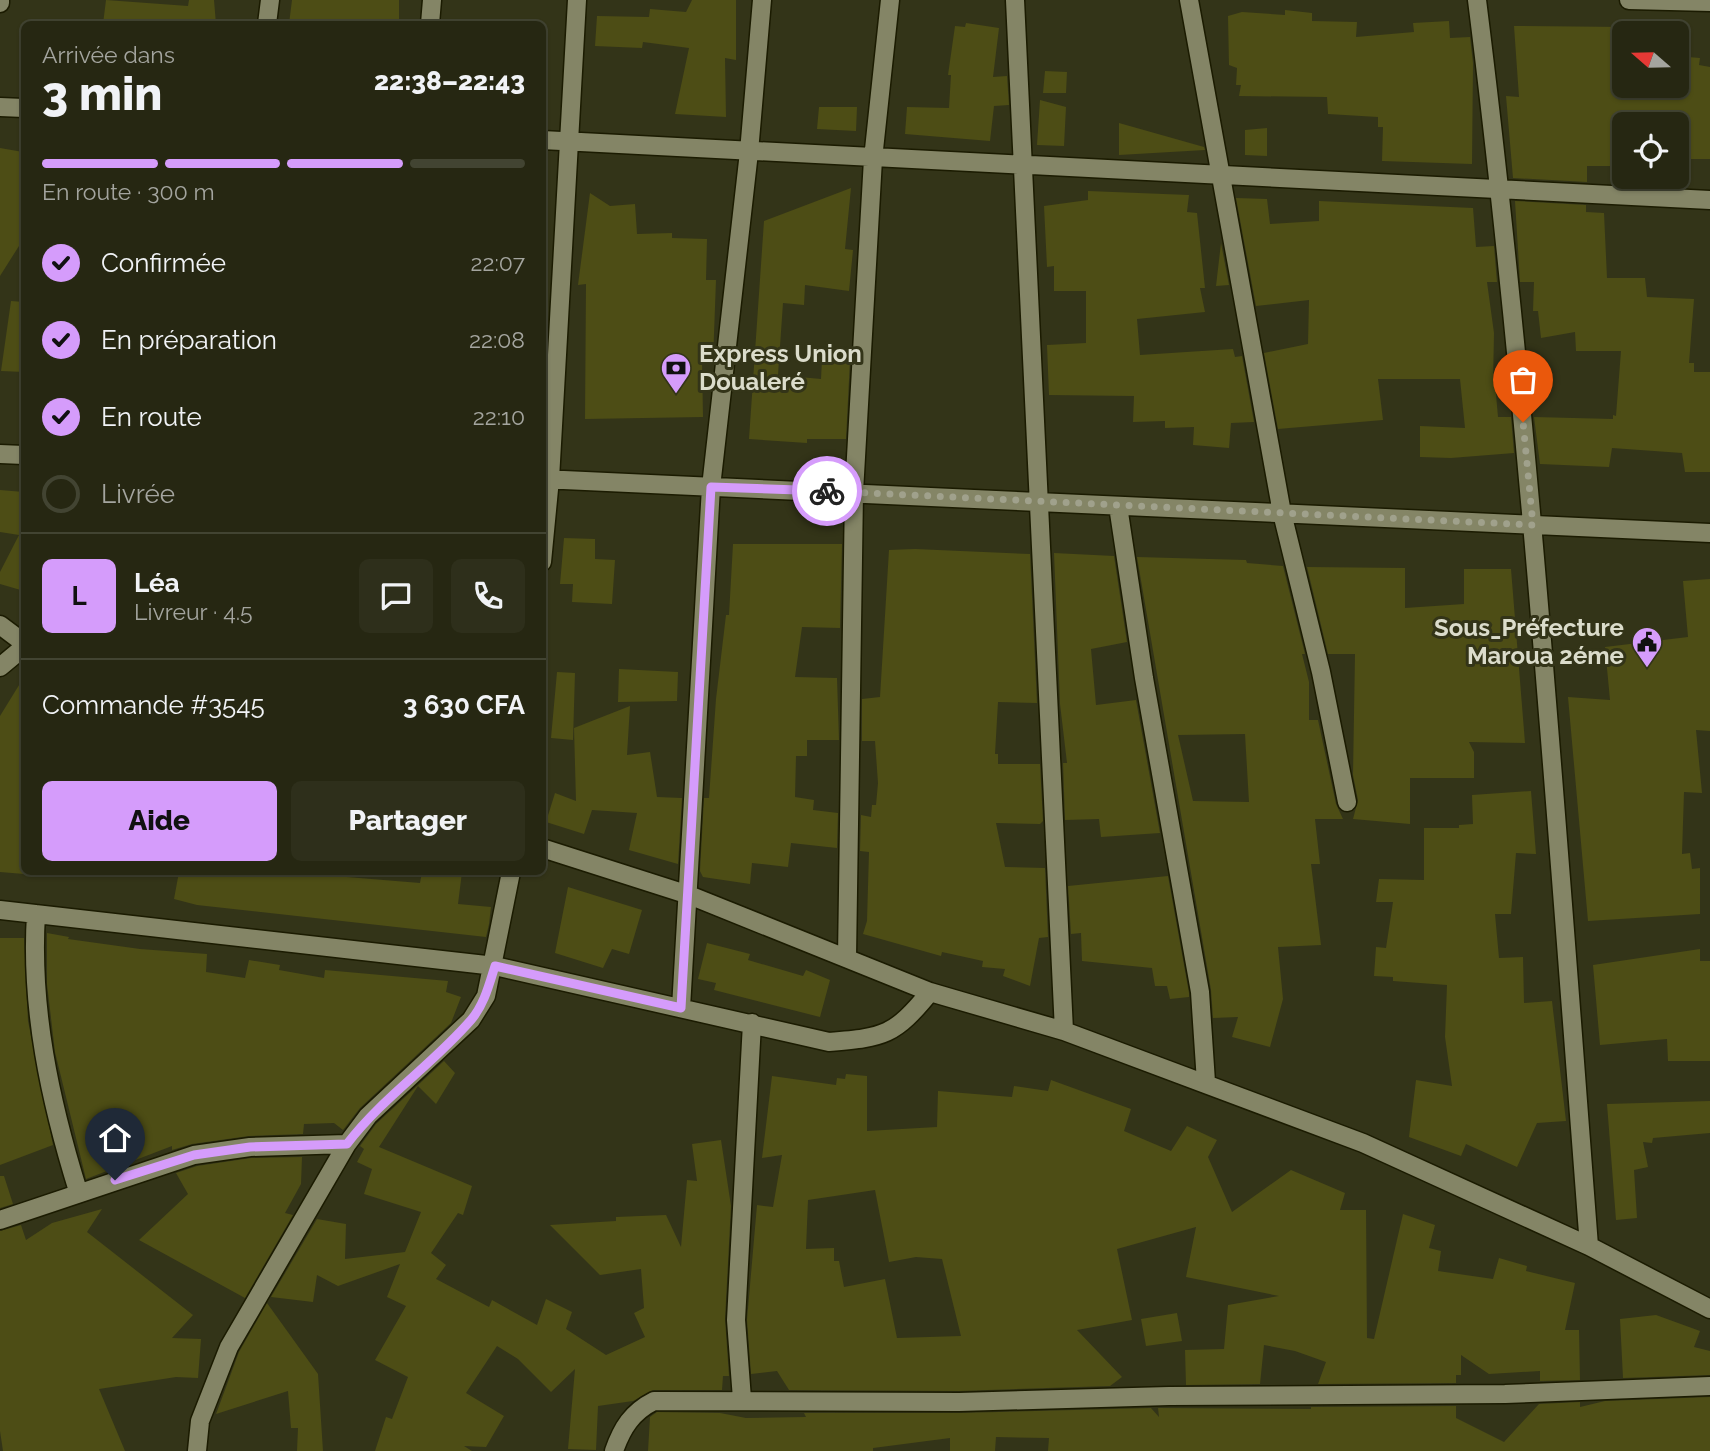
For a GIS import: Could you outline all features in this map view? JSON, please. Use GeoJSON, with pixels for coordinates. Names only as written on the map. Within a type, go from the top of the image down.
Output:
{"type":"FeatureCollection","features":[{"type":"Feature","properties":{"kind":"street"},"geometry":{"type":"LineString","coordinates":[[267,21],[270,0]]}},
{"type":"Feature","properties":{"kind":"street"},"geometry":{"type":"LineString","coordinates":[[430,21],[432,0]]}},
{"type":"Feature","properties":{"kind":"street"},"geometry":{"type":"LineString","coordinates":[[578,0],[546,479],[1710,533]]}},
{"type":"Feature","properties":{"kind":"street"},"geometry":{"type":"LineString","coordinates":[[681,1008],[711,487],[749,152],[762,0]]}},
{"type":"Feature","properties":{"kind":"street"},"geometry":{"type":"LineString","coordinates":[[847,957],[854,492],[873,159],[890,0]]}},
{"type":"Feature","properties":{"kind":"street"},"geometry":{"type":"LineString","coordinates":[[1015,0],[1064,1031]]}},
{"type":"Feature","properties":{"kind":"street"},"geometry":{"type":"LineString","coordinates":[[1189,0],[1218,176],[1282,513],[1321,672],[1347,802]]}},
{"type":"Feature","properties":{"kind":"street"},"geometry":{"type":"LineString","coordinates":[[1477,0],[1501,190],[1533,525],[1589,1246]]}},
{"type":"Feature","properties":{"kind":"street"},"geometry":{"type":"LineString","coordinates":[[1629,0],[1710,2]]}},
{"type":"Feature","properties":{"kind":"street"},"geometry":{"type":"LineString","coordinates":[[0,107],[21,108]]}},
{"type":"Feature","properties":{"kind":"street"},"geometry":{"type":"LineString","coordinates":[[546,141],[1710,200]]}},
{"type":"Feature","properties":{"kind":"street"},"geometry":{"type":"LineString","coordinates":[[0,454],[21,455]]}},
{"type":"Feature","properties":{"kind":"street"},"geometry":{"type":"LineString","coordinates":[[1118,506],[1146,691],[1200,992],[1206,1082]]}},
{"type":"Feature","properties":{"kind":"street"},"geometry":{"type":"LineString","coordinates":[[0,625],[21,642]]}},
{"type":"Feature","properties":{"kind":"street"},"geometry":{"type":"LineString","coordinates":[[0,667],[21,648]]}},
{"type":"Feature","properties":{"kind":"street"},"geometry":{"type":"LineString","coordinates":[[546,849],[689,895],[930,992],[1064,1031],[1206,1082],[1405,1160],[1589,1246],[1710,1309]]}},
{"type":"Feature","properties":{"kind":"street"},"geometry":{"type":"LineString","coordinates":[[197,1451],[200,1421],[229,1347],[347,1144],[368,1116],[471,1020],[486,996],[495,966],[510,875]]}},
{"type":"Feature","properties":{"kind":"street"},"geometry":{"type":"LineString","coordinates":[[0,910],[495,966],[829,1042],[873,1038],[905,1022],[930,992]]}},
{"type":"Feature","properties":{"kind":"street"},"geometry":{"type":"LineString","coordinates":[[36,914],[35,996],[58,1127],[78,1191]]}},
{"type":"Feature","properties":{"kind":"street"},"geometry":{"type":"LineString","coordinates":[[742,1399],[736,1320],[752,1023]]}},
{"type":"Feature","properties":{"kind":"street"},"geometry":{"type":"LineString","coordinates":[[0,1220],[78,1191],[194,1155],[250,1147],[347,1144]]}},
{"type":"Feature","properties":{"kind":"street"},"geometry":{"type":"LineString","coordinates":[[614,1451],[620,1434],[637,1410],[654,1401],[742,1399],[959,1402],[1169,1396],[1505,1394],[1710,1386]]}},
{"type":"Feature","properties":{"kind":"building"},"geometry":{"type":"Polygon","coordinates":[[[106,0],[188,6],[189,0],[214,0],[216,21],[103,21],[106,0]]]}},
{"type":"Feature","properties":{"kind":"building"},"geometry":{"type":"Polygon","coordinates":[[[292,0],[399,0],[399,21],[289,21],[292,0]]]}},
{"type":"Feature","properties":{"kind":"building"},"geometry":{"type":"Polygon","coordinates":[[[692,0],[736,0],[736,60],[725,58],[726,117],[675,114],[689,48],[643,42],[642,48],[595,46],[597,16],[649,17],[650,9],[686,12],[692,0]]]}},
{"type":"Feature","properties":{"kind":"building"},"geometry":{"type":"Polygon","coordinates":[[[1285,10],[1312,13],[1312,21],[1357,22],[1356,37],[1414,32],[1413,23],[1449,21],[1450,38],[1470,37],[1473,63],[1472,164],[1382,161],[1383,127],[1378,127],[1378,117],[1328,114],[1327,97],[1239,96],[1241,85],[1236,85],[1237,68],[1229,65],[1228,16],[1242,12],[1285,15],[1285,10]]]}},
{"type":"Feature","properties":{"kind":"building"},"geometry":{"type":"Polygon","coordinates":[[[966,23],[999,28],[993,77],[1007,76],[1009,105],[994,106],[990,141],[905,134],[907,107],[949,108],[951,75],[948,75],[955,26],[965,27],[966,23]]]}},
{"type":"Feature","properties":{"kind":"building"},"geometry":{"type":"Polygon","coordinates":[[[1514,26],[1612,27],[1612,98],[1689,98],[1689,57],[1700,58],[1699,65],[1710,67],[1710,159],[1689,159],[1689,112],[1612,112],[1612,166],[1587,166],[1587,182],[1513,178],[1506,96],[1519,97],[1514,26]]]}},
{"type":"Feature","properties":{"kind":"building"},"geometry":{"type":"Polygon","coordinates":[[[1045,71],[1067,72],[1066,93],[1043,93],[1045,71]]]}},
{"type":"Feature","properties":{"kind":"building"},"geometry":{"type":"Polygon","coordinates":[[[1040,100],[1066,107],[1064,146],[1037,145],[1040,100]]]}},
{"type":"Feature","properties":{"kind":"building"},"geometry":{"type":"Polygon","coordinates":[[[819,107],[857,107],[856,131],[817,129],[819,107]]]}},
{"type":"Feature","properties":{"kind":"building"},"geometry":{"type":"Polygon","coordinates":[[[1119,123],[1204,147],[1205,150],[1119,155],[1119,123]]]}},
{"type":"Feature","properties":{"kind":"building"},"geometry":{"type":"Polygon","coordinates":[[[1267,128],[1267,156],[1245,155],[1245,130],[1267,128]]]}},
{"type":"Feature","properties":{"kind":"building"},"geometry":{"type":"Polygon","coordinates":[[[0,148],[21,152],[21,243],[0,276],[0,148]]]}},
{"type":"Feature","properties":{"kind":"building"},"geometry":{"type":"Polygon","coordinates":[[[851,188],[845,249],[853,250],[849,291],[805,285],[804,305],[783,303],[778,375],[821,379],[822,359],[850,360],[846,439],[807,439],[807,443],[749,439],[764,221],[851,188]]]}},
{"type":"Feature","properties":{"kind":"building"},"geometry":{"type":"Polygon","coordinates":[[[1088,191],[1189,195],[1187,212],[1197,213],[1205,288],[1200,288],[1205,312],[1137,319],[1140,355],[1233,349],[1235,357],[1242,356],[1254,422],[1231,423],[1229,448],[1193,445],[1194,427],[1165,428],[1165,421],[1133,422],[1134,396],[1049,395],[1047,345],[1086,343],[1086,291],[1054,291],[1054,266],[1047,267],[1044,206],[1088,200],[1088,191]]]}},
{"type":"Feature","properties":{"kind":"building"},"geometry":{"type":"Polygon","coordinates":[[[590,193],[610,206],[635,204],[637,234],[672,233],[672,238],[707,239],[706,280],[716,280],[713,361],[702,361],[703,417],[585,419],[586,284],[578,285],[590,193]]]}},
{"type":"Feature","properties":{"kind":"building"},"geometry":{"type":"Polygon","coordinates":[[[1236,198],[1267,199],[1270,224],[1319,221],[1319,201],[1473,208],[1476,247],[1494,246],[1497,282],[1487,282],[1494,333],[1493,383],[1498,417],[1511,417],[1514,453],[1451,458],[1420,457],[1420,426],[1465,428],[1460,379],[1378,379],[1383,420],[1278,429],[1264,353],[1308,344],[1309,300],[1256,306],[1236,198]]]}},
{"type":"Feature","properties":{"kind":"building"},"geometry":{"type":"Polygon","coordinates":[[[1515,201],[1586,205],[1586,212],[1604,213],[1607,278],[1645,278],[1647,297],[1694,299],[1689,363],[1694,363],[1694,372],[1710,372],[1710,472],[1685,472],[1682,453],[1612,448],[1609,467],[1540,464],[1534,417],[1613,419],[1613,415],[1616,416],[1621,351],[1576,351],[1575,332],[1541,338],[1538,311],[1533,311],[1534,282],[1520,282],[1515,201]]]}},
{"type":"Feature","properties":{"kind":"building"},"geometry":{"type":"Polygon","coordinates":[[[1221,243],[1229,285],[1216,286],[1221,243]]]}},
{"type":"Feature","properties":{"kind":"building"},"geometry":{"type":"Polygon","coordinates":[[[11,301],[21,302],[21,372],[1,371],[11,301]]]}},
{"type":"Feature","properties":{"kind":"building"},"geometry":{"type":"Polygon","coordinates":[[[0,490],[21,492],[21,590],[0,584],[0,572],[19,535],[0,532],[0,490]]]}},
{"type":"Feature","properties":{"kind":"building"},"geometry":{"type":"Polygon","coordinates":[[[564,538],[595,539],[595,559],[615,560],[612,604],[572,602],[573,584],[560,584],[564,538]]]}},
{"type":"Feature","properties":{"kind":"building"},"geometry":{"type":"Polygon","coordinates":[[[733,544],[842,544],[840,628],[802,627],[795,677],[837,678],[839,740],[807,740],[807,756],[796,756],[795,797],[814,800],[813,810],[838,813],[837,848],[791,843],[788,867],[752,863],[750,884],[703,877],[700,871],[704,798],[709,798],[716,699],[726,615],[729,615],[733,544]]]}},
{"type":"Feature","properties":{"kind":"building"},"geometry":{"type":"Polygon","coordinates":[[[889,550],[1030,554],[1037,703],[998,702],[995,754],[998,754],[998,764],[1040,764],[1043,821],[1040,824],[996,823],[1005,867],[1045,868],[1048,937],[1039,938],[1030,986],[1003,976],[1005,969],[982,967],[983,961],[942,952],[941,956],[863,934],[867,921],[869,852],[860,851],[861,815],[871,817],[872,805],[876,805],[878,783],[875,741],[862,741],[862,699],[880,697],[889,550]]]}},
{"type":"Feature","properties":{"kind":"building"},"geometry":{"type":"Polygon","coordinates":[[[1054,553],[1114,556],[1127,642],[1091,649],[1096,705],[1136,700],[1160,833],[1101,837],[1099,819],[1065,820],[1063,763],[1067,763],[1060,704],[1054,553]]]}},
{"type":"Feature","properties":{"kind":"building"},"geometry":{"type":"Polygon","coordinates":[[[1137,557],[1246,560],[1247,563],[1283,566],[1305,654],[1302,654],[1309,682],[1309,720],[1318,720],[1336,804],[1343,819],[1315,819],[1320,864],[1311,864],[1321,945],[1278,947],[1283,999],[1270,1047],[1232,1037],[1238,1017],[1213,1018],[1211,990],[1137,557]],[[1245,734],[1178,735],[1193,801],[1249,802],[1245,734]]]}},
{"type":"Feature","properties":{"kind":"building"},"geometry":{"type":"Polygon","coordinates":[[[1307,567],[1405,568],[1405,608],[1464,604],[1464,569],[1511,569],[1525,743],[1469,742],[1474,752],[1474,778],[1410,778],[1410,824],[1353,819],[1358,800],[1353,775],[1355,654],[1328,654],[1307,567]]]}},
{"type":"Feature","properties":{"kind":"building"},"geometry":{"type":"Polygon","coordinates":[[[1710,579],[1710,731],[1696,730],[1702,793],[1684,792],[1682,854],[1690,853],[1692,869],[1700,868],[1700,914],[1588,921],[1568,697],[1610,700],[1605,647],[1688,637],[1683,581],[1710,579]]]}},
{"type":"Feature","properties":{"kind":"building"},"geometry":{"type":"Polygon","coordinates":[[[619,669],[678,672],[677,701],[618,702],[619,669]]]}},
{"type":"Feature","properties":{"kind":"building"},"geometry":{"type":"Polygon","coordinates":[[[557,672],[575,673],[573,740],[551,738],[557,672]]]}},
{"type":"Feature","properties":{"kind":"building"},"geometry":{"type":"Polygon","coordinates":[[[21,682],[21,874],[0,872],[0,716],[21,682]]]}},
{"type":"Feature","properties":{"kind":"building"},"geometry":{"type":"Polygon","coordinates":[[[630,706],[627,755],[650,752],[657,797],[682,798],[678,864],[629,850],[637,813],[592,810],[584,834],[546,822],[555,793],[576,801],[574,728],[630,706]]]}},
{"type":"Feature","properties":{"kind":"building"},"geometry":{"type":"Polygon","coordinates":[[[1531,791],[1536,854],[1516,853],[1511,914],[1495,914],[1499,958],[1523,957],[1524,1003],[1552,1001],[1566,1121],[1537,1123],[1517,1167],[1466,1144],[1461,1156],[1409,1137],[1416,1080],[1452,1086],[1445,1037],[1447,985],[1393,981],[1393,977],[1374,976],[1376,947],[1386,948],[1393,902],[1376,902],[1379,879],[1424,880],[1424,828],[1459,828],[1459,825],[1473,824],[1472,795],[1531,791]]]}},
{"type":"Feature","properties":{"kind":"building"},"geometry":{"type":"Polygon","coordinates":[[[178,875],[335,875],[420,883],[421,875],[462,875],[458,904],[491,907],[486,937],[197,905],[174,899],[178,875]]]}},
{"type":"Feature","properties":{"kind":"building"},"geometry":{"type":"Polygon","coordinates":[[[1168,876],[1189,993],[1189,997],[1170,999],[1167,986],[1155,986],[1152,968],[1082,961],[1081,933],[1071,934],[1068,886],[1168,876]]]}},
{"type":"Feature","properties":{"kind":"building"},"geometry":{"type":"Polygon","coordinates":[[[568,887],[642,910],[629,954],[612,949],[603,968],[555,953],[568,887]]]}},
{"type":"Feature","properties":{"kind":"building"},"geometry":{"type":"Polygon","coordinates":[[[47,933],[69,937],[68,939],[140,949],[207,954],[206,972],[245,978],[249,960],[280,965],[279,970],[324,978],[325,970],[448,981],[446,992],[461,997],[451,1023],[360,1108],[343,1130],[334,1123],[304,1124],[303,1134],[249,1136],[192,1144],[172,1150],[172,1146],[86,1179],[55,1052],[47,984],[47,933]]]}},
{"type":"Feature","properties":{"kind":"building"},"geometry":{"type":"Polygon","coordinates":[[[0,938],[24,938],[28,1021],[53,1145],[0,1165],[0,938]]]}},
{"type":"Feature","properties":{"kind":"building"},"geometry":{"type":"Polygon","coordinates":[[[707,943],[750,954],[748,960],[803,976],[806,970],[830,980],[820,1017],[714,990],[716,983],[698,979],[707,943]]]}},
{"type":"Feature","properties":{"kind":"building"},"geometry":{"type":"Polygon","coordinates":[[[1700,949],[1700,961],[1710,961],[1710,1061],[1668,1061],[1667,1039],[1600,1045],[1593,965],[1700,949]]]}},
{"type":"Feature","properties":{"kind":"building"},"geometry":{"type":"Polygon","coordinates":[[[444,1061],[455,1073],[436,1104],[418,1086],[379,1147],[472,1186],[463,1215],[458,1213],[431,1253],[446,1265],[436,1279],[489,1307],[492,1300],[537,1325],[546,1299],[572,1312],[566,1329],[606,1355],[645,1337],[634,1313],[644,1308],[641,1269],[600,1275],[550,1225],[616,1221],[616,1217],[666,1215],[681,1247],[687,1180],[697,1181],[692,1144],[721,1140],[731,1206],[725,1319],[729,1376],[723,1376],[722,1390],[653,1390],[633,1401],[598,1406],[596,1450],[568,1449],[575,1369],[551,1392],[518,1359],[497,1346],[466,1393],[504,1416],[486,1447],[464,1446],[472,1451],[375,1451],[386,1417],[392,1419],[408,1377],[375,1360],[406,1306],[387,1297],[400,1264],[338,1286],[317,1275],[313,1302],[271,1297],[317,1219],[346,1224],[345,1259],[405,1252],[421,1212],[364,1194],[372,1169],[357,1162],[364,1149],[360,1146],[376,1124],[444,1061]]]}},
{"type":"Feature","properties":{"kind":"building"},"geometry":{"type":"Polygon","coordinates":[[[846,1074],[867,1076],[867,1131],[937,1127],[938,1091],[1012,1097],[1014,1086],[1048,1091],[1051,1080],[1131,1109],[1124,1131],[1171,1151],[1187,1126],[1217,1140],[1208,1157],[1232,1212],[1291,1170],[1345,1193],[1340,1210],[1366,1210],[1367,1338],[1374,1339],[1403,1214],[1435,1225],[1429,1248],[1441,1251],[1438,1271],[1493,1279],[1499,1258],[1527,1266],[1526,1271],[1575,1283],[1565,1330],[1579,1330],[1580,1380],[1540,1381],[1540,1371],[1489,1374],[1461,1355],[1461,1375],[1456,1375],[1456,1383],[1318,1384],[1326,1362],[1295,1351],[1264,1345],[1260,1384],[1186,1385],[1185,1350],[1224,1349],[1228,1305],[1279,1296],[1186,1277],[1196,1227],[1117,1249],[1132,1320],[1077,1330],[1122,1377],[1110,1386],[959,1391],[789,1390],[777,1371],[751,1374],[747,1320],[757,1205],[773,1207],[782,1155],[762,1158],[772,1076],[836,1085],[837,1078],[845,1079],[846,1074]],[[875,1190],[808,1200],[806,1249],[834,1248],[834,1261],[839,1261],[844,1287],[885,1279],[897,1338],[961,1336],[942,1259],[916,1257],[889,1262],[875,1190]]]}},
{"type":"Feature","properties":{"kind":"building"},"geometry":{"type":"Polygon","coordinates":[[[1710,1101],[1710,1133],[1653,1138],[1652,1143],[1643,1142],[1648,1167],[1634,1170],[1637,1218],[1616,1220],[1607,1104],[1710,1101]]]}},
{"type":"Feature","properties":{"kind":"building"},"geometry":{"type":"Polygon","coordinates":[[[302,1157],[301,1184],[285,1213],[293,1215],[245,1298],[139,1240],[188,1194],[176,1173],[197,1166],[251,1158],[302,1157]]]}},
{"type":"Feature","properties":{"kind":"building"},"geometry":{"type":"Polygon","coordinates":[[[0,1176],[4,1176],[13,1204],[0,1208],[0,1176]]]}},
{"type":"Feature","properties":{"kind":"building"},"geometry":{"type":"Polygon","coordinates":[[[102,1209],[87,1232],[193,1315],[172,1338],[201,1339],[198,1378],[176,1377],[99,1389],[125,1451],[3,1451],[0,1431],[0,1231],[21,1225],[26,1240],[52,1223],[102,1209]]]}},
{"type":"Feature","properties":{"kind":"building"},"geometry":{"type":"Polygon","coordinates":[[[267,1303],[318,1374],[323,1451],[297,1451],[298,1428],[291,1428],[288,1391],[216,1414],[239,1352],[267,1303]]]}},
{"type":"Feature","properties":{"kind":"building"},"geometry":{"type":"Polygon","coordinates":[[[1177,1313],[1182,1341],[1146,1346],[1141,1319],[1177,1313]]]}},
{"type":"Feature","properties":{"kind":"building"},"geometry":{"type":"Polygon","coordinates":[[[1656,1315],[1700,1331],[1694,1347],[1710,1351],[1710,1375],[1623,1378],[1620,1319],[1656,1315]]]}},
{"type":"Feature","properties":{"kind":"building"},"geometry":{"type":"Polygon","coordinates":[[[1710,1397],[1710,1451],[1048,1451],[1049,1438],[996,1437],[995,1451],[950,1451],[950,1438],[873,1448],[873,1451],[648,1451],[650,1417],[657,1412],[720,1413],[746,1418],[806,1417],[804,1413],[959,1413],[1151,1408],[1159,1417],[1158,1408],[1456,1406],[1456,1418],[1504,1442],[1539,1404],[1580,1402],[1580,1407],[1605,1401],[1710,1397]]]}},
{"type":"Feature","properties":{"kind":"way so far"},"geometry":{"type":"LineString","coordinates":[[827,491],[1533,525],[1523,422]]}},
{"type":"Feature","properties":{"kind":"place","name":"Express Union Doualeré"},"geometry":{"type":"Point","coordinates":[676,395]}},
{"type":"Feature","properties":{"kind":"place","name":"Sous_Préfecture Maroua 2éme"},"geometry":{"type":"Point","coordinates":[1647,669]}},
{"type":"Feature","properties":{"kind":"route"},"geometry":{"type":"LineString","coordinates":[[115,1180],[194,1155],[250,1147],[347,1144],[368,1116],[471,1020],[486,996],[495,966],[681,1008],[711,487],[827,491]]}}]}
